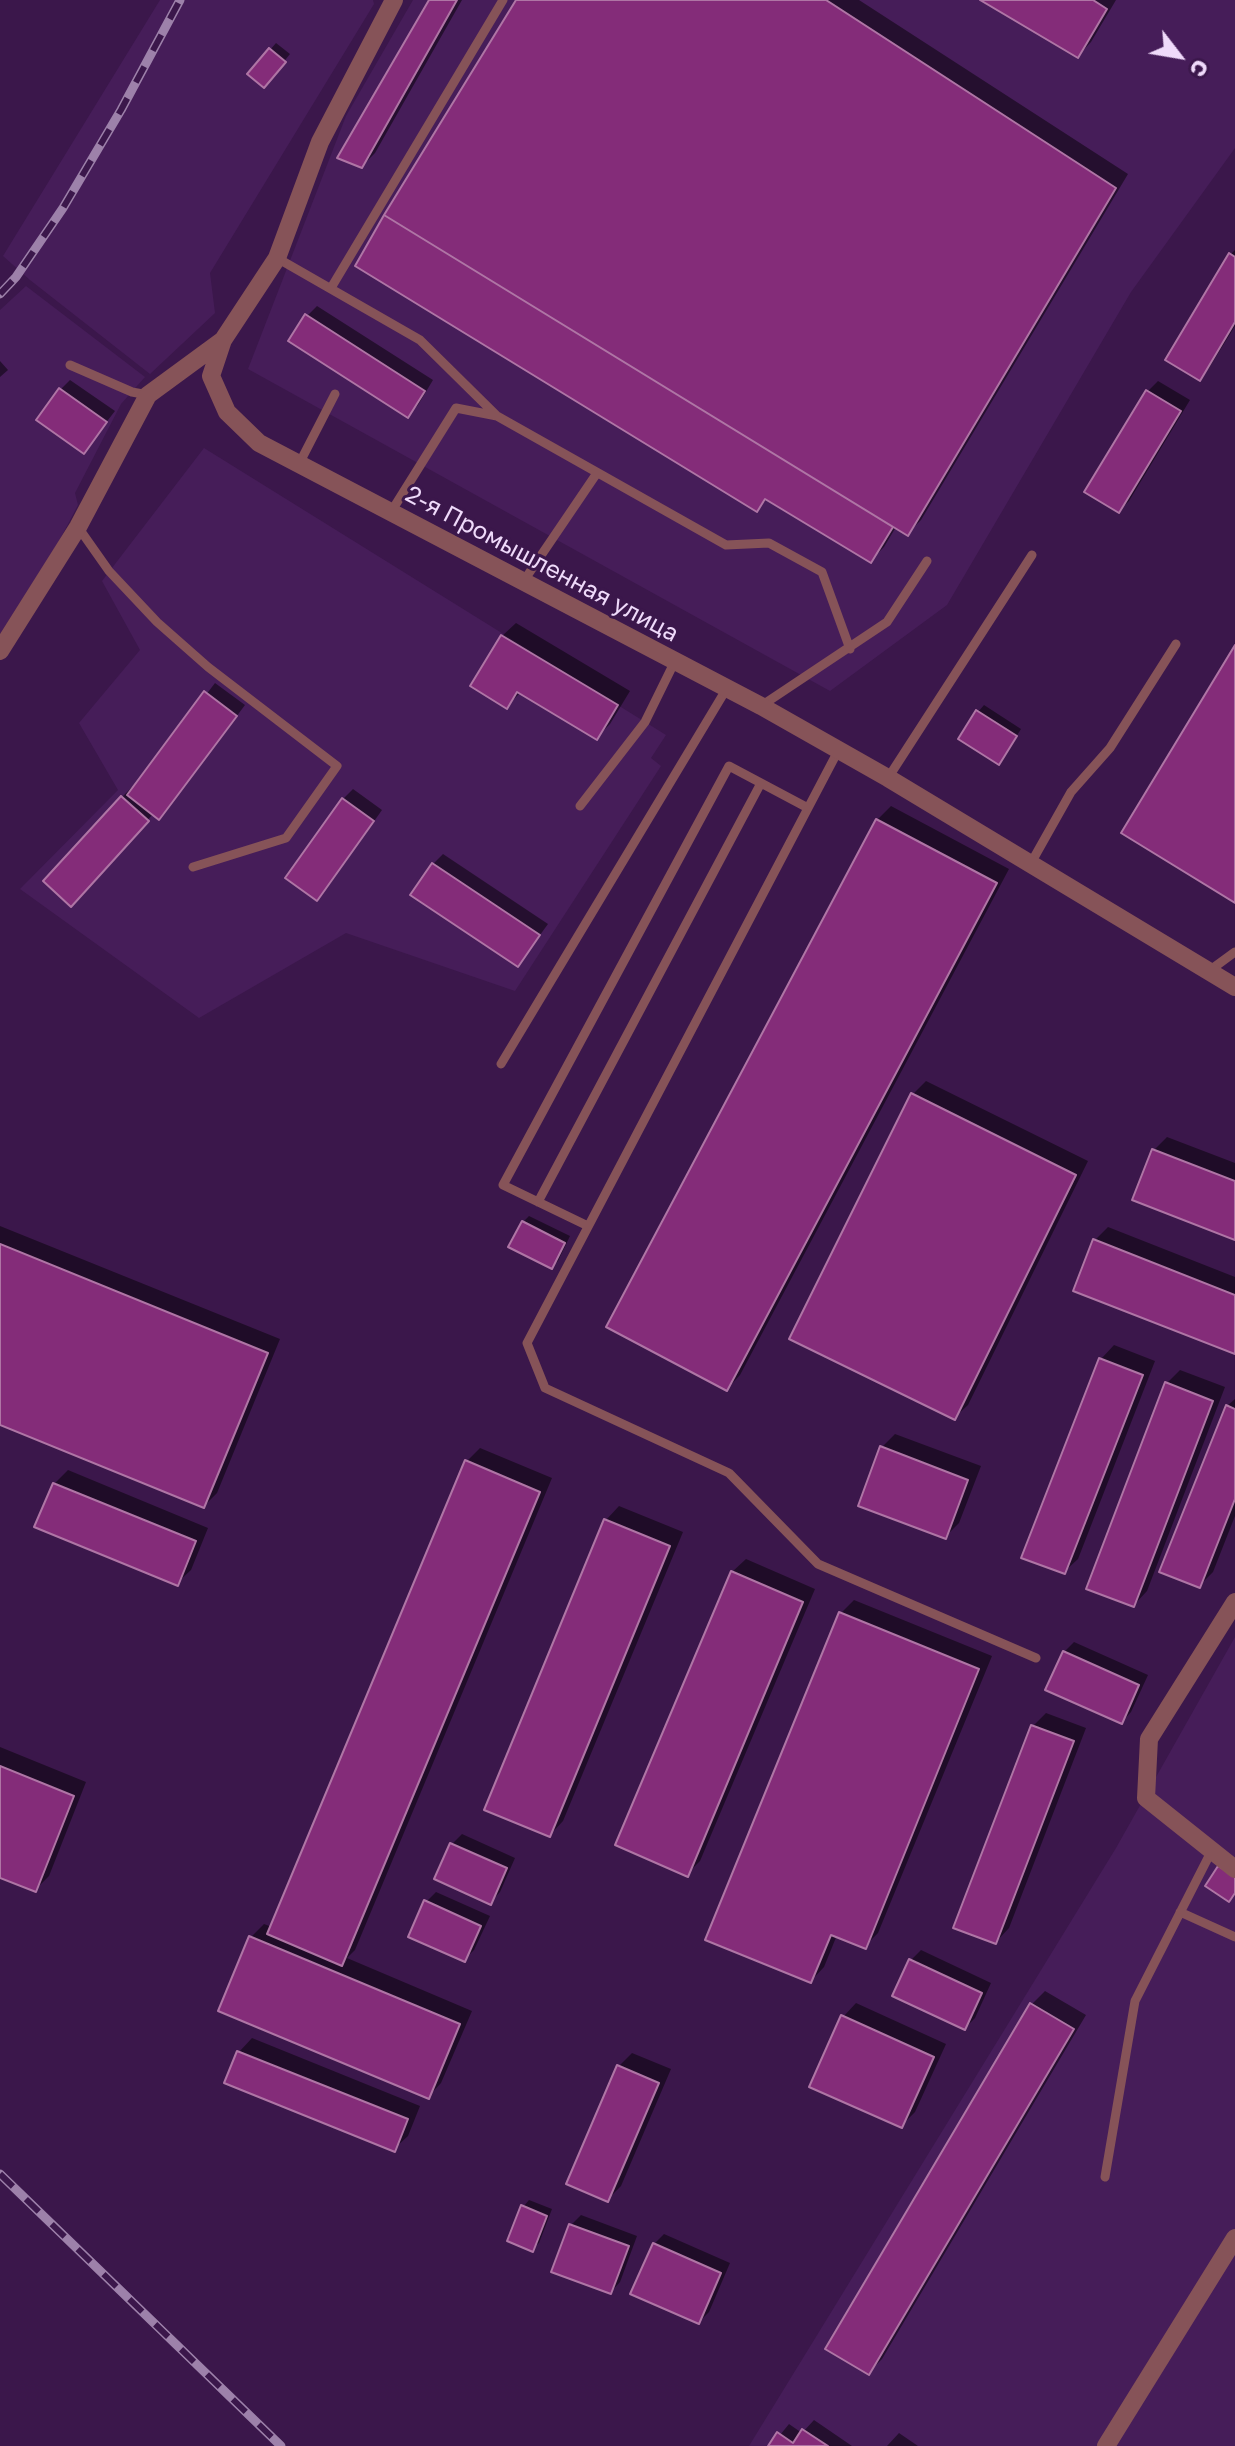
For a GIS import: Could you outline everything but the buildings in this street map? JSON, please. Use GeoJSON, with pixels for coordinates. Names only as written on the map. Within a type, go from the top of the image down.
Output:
{"type":"FeatureCollection","features":[{"type":"Feature","properties":{"kind":"street","name":"2-я Промышленная улица"},"geometry":{"type":"LineString","coordinates":[[394,0],[320,142],[277,258],[223,340],[211,376],[227,412],[259,443],[761,706],[888,778],[1235,987]]}},
{"type":"Feature","properties":{"kind":"street"},"geometry":{"type":"LineString","coordinates":[[0,651],[78,527],[148,395],[223,340]]}},
{"type":"Feature","properties":{"kind":"street"},"geometry":{"type":"LineString","coordinates":[[1235,1602],[1149,1739],[1146,1798],[1235,1869]]}},
{"type":"Feature","properties":{"kind":"street"},"geometry":{"type":"LineString","coordinates":[[1106,2446],[1235,2238]]}},
{"type":"Feature","properties":{"kind":"lane"},"geometry":{"type":"LineString","coordinates":[[331,288],[503,0]]}},
{"type":"Feature","properties":{"kind":"lane"},"geometry":{"type":"LineString","coordinates":[[277,258],[420,340],[497,416],[726,545],[769,543],[822,572],[850,649]]}},
{"type":"Feature","properties":{"kind":"lane"},"geometry":{"type":"LineString","coordinates":[[70,365],[132,392],[148,395]]}},
{"type":"Feature","properties":{"kind":"lane"},"geometry":{"type":"LineString","coordinates":[[299,464],[335,394]]}},
{"type":"Feature","properties":{"kind":"lane"},"geometry":{"type":"LineString","coordinates":[[391,512],[456,408],[497,416]]}},
{"type":"Feature","properties":{"kind":"lane"},"geometry":{"type":"LineString","coordinates":[[523,582],[597,473]]}},
{"type":"Feature","properties":{"kind":"lane"},"geometry":{"type":"LineString","coordinates":[[78,527],[109,571],[157,622],[208,667],[337,766],[286,838],[193,867]]}},
{"type":"Feature","properties":{"kind":"lane"},"geometry":{"type":"LineString","coordinates":[[888,778],[1032,555]]}},
{"type":"Feature","properties":{"kind":"lane"},"geometry":{"type":"LineString","coordinates":[[761,706],[887,622],[927,561]]}},
{"type":"Feature","properties":{"kind":"lane"},"geometry":{"type":"LineString","coordinates":[[1031,863],[1071,792],[1110,748],[1176,644]]}},
{"type":"Feature","properties":{"kind":"lane"},"geometry":{"type":"LineString","coordinates":[[580,806],[645,722],[675,661]]}},
{"type":"Feature","properties":{"kind":"lane"},"geometry":{"type":"LineString","coordinates":[[501,1064],[727,688]]}},
{"type":"Feature","properties":{"kind":"lane"},"geometry":{"type":"LineString","coordinates":[[838,751],[527,1343],[545,1388],[729,1473],[818,1564],[1036,1658]]}},
{"type":"Feature","properties":{"kind":"lane"},"geometry":{"type":"LineString","coordinates":[[588,1226],[503,1185],[510,1171],[729,766],[808,808]]}},
{"type":"Feature","properties":{"kind":"lane"},"geometry":{"type":"LineString","coordinates":[[538,1202],[761,783]]}},
{"type":"Feature","properties":{"kind":"lane"},"geometry":{"type":"LineString","coordinates":[[1209,971],[1235,952]]}},
{"type":"Feature","properties":{"kind":"lane"},"geometry":{"type":"LineString","coordinates":[[1105,2177],[1135,2001],[1211,1852]]}},
{"type":"Feature","properties":{"kind":"lane"},"geometry":{"type":"LineString","coordinates":[[1180,1912],[1235,1937]]}},
{"type":"Feature","properties":{"kind":"shaded area"},"geometry":{"type":"Polygon","coordinates":[[[160,0],[373,0],[374,4],[210,273],[215,313],[150,374],[3,256],[160,0]]]}},
{"type":"Feature","properties":{"kind":"shaded area"},"geometry":{"type":"Polygon","coordinates":[[[413,0],[1235,0],[1235,148],[1131,292],[947,605],[830,691],[248,369],[346,116],[413,0]]]}},
{"type":"Feature","properties":{"kind":"shaded area"},"geometry":{"type":"Polygon","coordinates":[[[26,286],[145,377],[121,404],[75,493],[78,505],[58,543],[0,634],[0,310],[26,286]]]}},
{"type":"Feature","properties":{"kind":"shaded area"},"geometry":{"type":"Polygon","coordinates":[[[204,448],[666,735],[651,758],[661,766],[515,991],[346,933],[199,1018],[20,889],[118,790],[79,723],[140,650],[102,581],[204,448]]]}},
{"type":"Feature","properties":{"kind":"shaded area"},"geometry":{"type":"Polygon","coordinates":[[[1235,1637],[1235,2446],[749,2446],[1116,1848],[1235,1637]]]}},
{"type":"Feature","properties":{"kind":"railway"},"geometry":{"type":"LineString","coordinates":[[0,294],[16,277],[63,208],[121,110],[180,0]]}},
{"type":"Feature","properties":{"kind":"railway"},"geometry":{"type":"LineString","coordinates":[[0,2174],[281,2446]]}}]}
